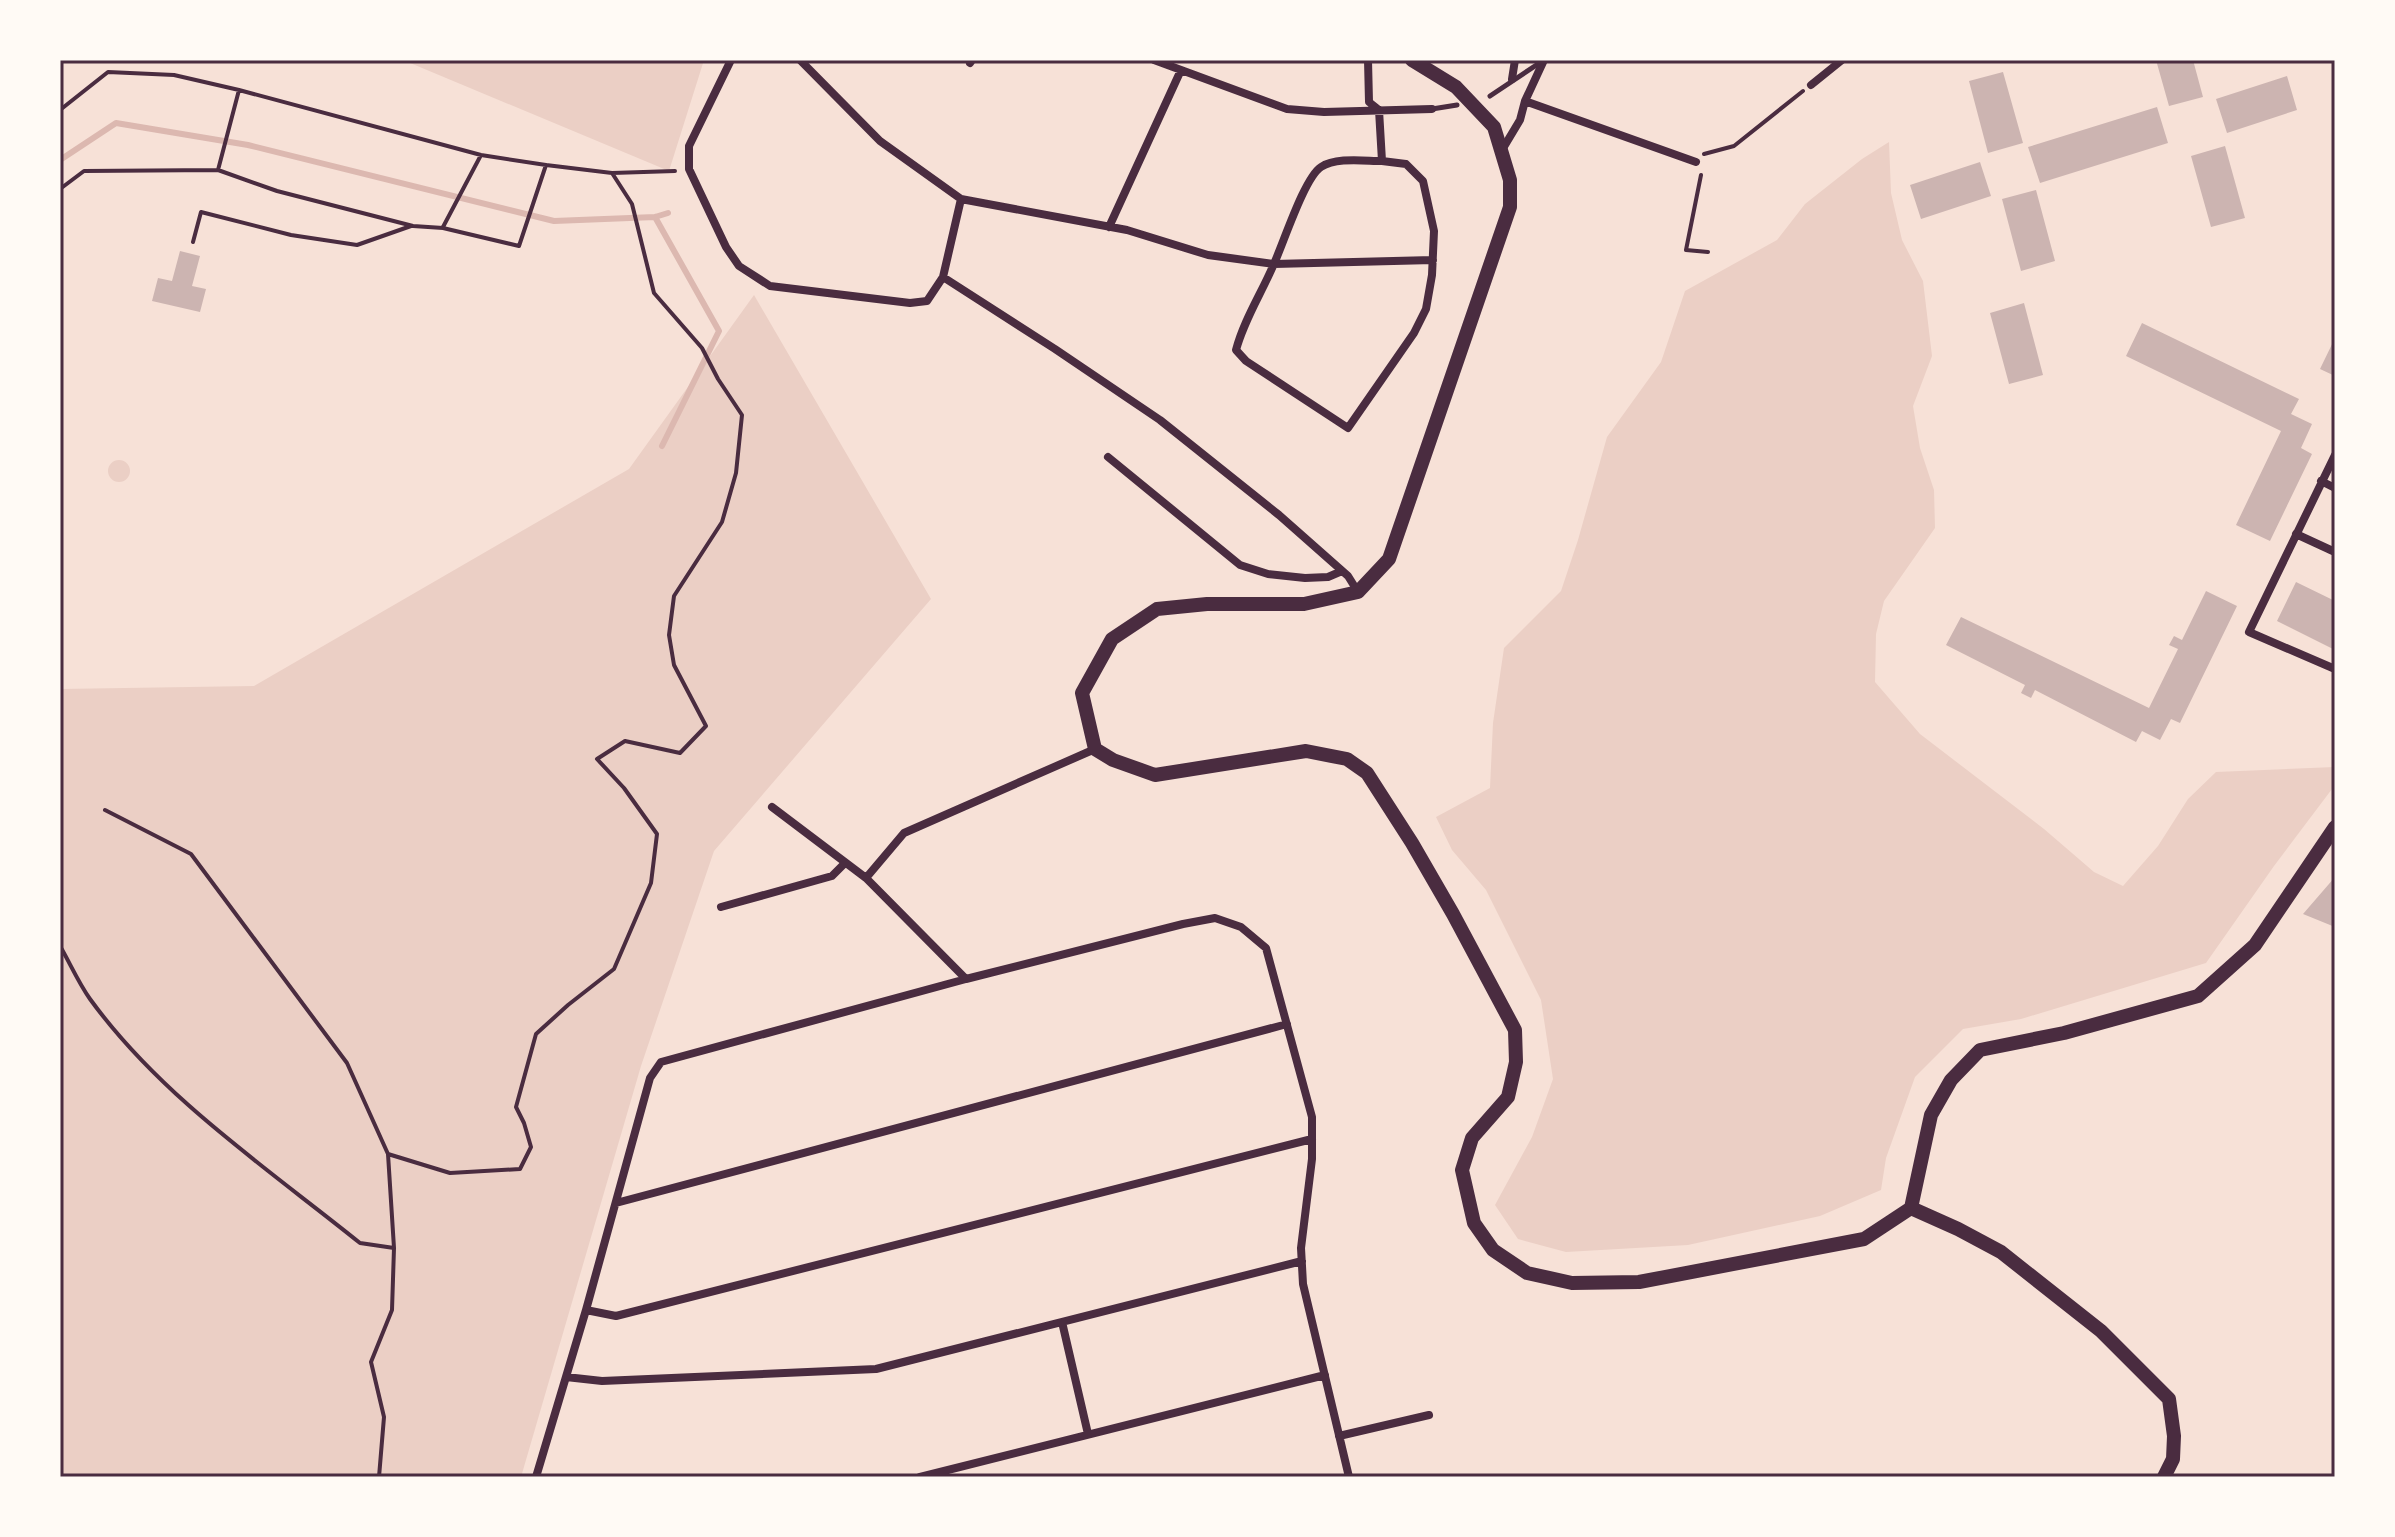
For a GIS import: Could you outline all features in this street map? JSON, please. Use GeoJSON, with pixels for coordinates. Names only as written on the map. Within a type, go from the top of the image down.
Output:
{"type":"FeatureCollection","features":[{"type":"Feature","properties":{"kind":"street"},"geometry":{"type":"LineString","coordinates":[[731,60],[689,146],[689,169],[726,247],[739,266],[770,286],[910,303],[927,301],[943,277],[961,199]]}},
{"type":"Feature","properties":{"kind":"street"},"geometry":{"type":"LineString","coordinates":[[800,60],[880,141],[961,199],[1109,227],[1208,255],[1274,264],[1433,260]]}},
{"type":"Feature","properties":{"kind":"street"},"geometry":{"type":"LineString","coordinates":[[1154,60],[1287,109],[1324,112],[1432,109]]}},
{"type":"Feature","properties":{"kind":"street"},"geometry":{"type":"LineString","coordinates":[[1368,60],[1369,102],[1379,110],[1382,161]]}},
{"type":"Feature","properties":{"kind":"street"},"geometry":{"type":"LineString","coordinates":[[1412,60],[1456,87],[1494,127],[1510,180],[1510,207],[1389,559],[1358,592],[1304,604],[1207,604],[1157,609],[1112,639],[1082,693],[1095,749],[1113,760],[1155,775],[1306,751],[1347,759],[1367,773],[1447,902],[1515,1030],[1516,1062],[1508,1097],[1472,1138],[1462,1170],[1474,1223],[1493,1250],[1527,1273],[1572,1283],[1639,1282],[1864,1239],[1911,1208],[1931,1115],[1951,1080],[1980,1050],[2064,1033],[2198,996],[2255,945],[2335,827]]}},
{"type":"Feature","properties":{"kind":"street"},"geometry":{"type":"LineString","coordinates":[[1512,79],[1515,60]]}},
{"type":"Feature","properties":{"kind":"street"},"geometry":{"type":"LineString","coordinates":[[1501,150],[1520,120],[1543,60]]}},
{"type":"Feature","properties":{"kind":"street"},"geometry":{"type":"LineString","coordinates":[[1811,85],[1842,60]]}},
{"type":"Feature","properties":{"kind":"street"},"geometry":{"type":"LineString","coordinates":[[1109,227],[1181,70]]}},
{"type":"Feature","properties":{"kind":"street"},"geometry":{"type":"LineString","coordinates":[[1525,101],[1696,162]]}},
{"type":"Feature","properties":{"kind":"street"},"geometry":{"type":"LineString","coordinates":[[1335,162],[1406,164],[1423,181],[1434,231],[1433,260],[1426,309],[1414,333],[1348,428],[1246,361],[1236,350],[1241,332],[1304,193],[1320,167],[1335,162]]}},
{"type":"Feature","properties":{"kind":"street"},"geometry":{"type":"LineString","coordinates":[[943,277],[1160,420],[1279,515],[1342,571],[1358,592]]}},
{"type":"Feature","properties":{"kind":"street"},"geometry":{"type":"LineString","coordinates":[[2335,455],[2249,632],[2335,669]]}},
{"type":"Feature","properties":{"kind":"street"},"geometry":{"type":"LineString","coordinates":[[1108,457],[1240,565],[1268,574],[1305,578],[1328,577],[1342,571]]}},
{"type":"Feature","properties":{"kind":"street"},"geometry":{"type":"LineString","coordinates":[[2321,481],[2335,488]]}},
{"type":"Feature","properties":{"kind":"street"},"geometry":{"type":"LineString","coordinates":[[2296,534],[2335,552]]}},
{"type":"Feature","properties":{"kind":"street"},"geometry":{"type":"LineString","coordinates":[[866,878],[904,833],[1095,749]]}},
{"type":"Feature","properties":{"kind":"street"},"geometry":{"type":"LineString","coordinates":[[772,807],[866,878],[966,979]]}},
{"type":"Feature","properties":{"kind":"street"},"geometry":{"type":"LineString","coordinates":[[721,907],[832,876],[845,863]]}},
{"type":"Feature","properties":{"kind":"street"},"geometry":{"type":"LineString","coordinates":[[536,1477],[650,1078],[661,1062],[966,979],[1215,918],[1241,927],[1266,948],[1312,1117],[1312,1159],[1301,1248],[1303,1284],[1349,1477]]}},
{"type":"Feature","properties":{"kind":"street"},"geometry":{"type":"LineString","coordinates":[[616,1203],[1287,1024]]}},
{"type":"Feature","properties":{"kind":"street"},"geometry":{"type":"LineString","coordinates":[[586,1310],[616,1316],[1312,1139]]}},
{"type":"Feature","properties":{"kind":"street"},"geometry":{"type":"LineString","coordinates":[[1911,1208],[2001,1252],[2101,1331],[2169,1399],[2174,1436],[2173,1459],[2164,1477]]}},
{"type":"Feature","properties":{"kind":"street"},"geometry":{"type":"LineString","coordinates":[[566,1377],[602,1381],[876,1369],[1302,1261]]}},
{"type":"Feature","properties":{"kind":"street"},"geometry":{"type":"LineString","coordinates":[[1062,1322],[1088,1434]]}},
{"type":"Feature","properties":{"kind":"street"},"geometry":{"type":"LineString","coordinates":[[920,1477],[1325,1375]]}},
{"type":"Feature","properties":{"kind":"street"},"geometry":{"type":"LineString","coordinates":[[1339,1436],[1429,1415]]}},
{"type":"Feature","properties":{"kind":"lane"},"geometry":{"type":"LineString","coordinates":[[1490,96],[1543,60]]}},
{"type":"Feature","properties":{"kind":"lane"},"geometry":{"type":"LineString","coordinates":[[1432,109],[1457,105]]}},
{"type":"Feature","properties":{"kind":"path"},"geometry":{"type":"LineString","coordinates":[[60,110],[108,72],[174,75],[481,155],[612,173],[689,169]]}},
{"type":"Feature","properties":{"kind":"path"},"geometry":{"type":"LineString","coordinates":[[1708,252],[1686,250],[1705,154],[1734,146],[1811,85]]}},
{"type":"Feature","properties":{"kind":"path"},"geometry":{"type":"LineString","coordinates":[[218,170],[239,90]]}},
{"type":"Feature","properties":{"kind":"path"},"geometry":{"type":"LineString","coordinates":[[443,228],[481,155]]}},
{"type":"Feature","properties":{"kind":"path"},"geometry":{"type":"LineString","coordinates":[[60,189],[84,171],[218,170],[277,191],[413,226],[443,228],[519,246],[546,165]]}},
{"type":"Feature","properties":{"kind":"path"},"geometry":{"type":"LineString","coordinates":[[388,1154],[450,1173],[520,1169],[531,1147],[516,1107],[536,1034],[614,969],[651,883],[657,834],[624,788],[597,759],[625,741],[680,753],[706,726],[674,665],[669,635],[674,596],[722,522],[736,473],[742,415],[702,348],[654,293],[632,204],[612,173]]}},
{"type":"Feature","properties":{"kind":"path"},"geometry":{"type":"LineString","coordinates":[[193,242],[201,212],[291,235],[357,245],[413,226]]}},
{"type":"Feature","properties":{"kind":"path"},"geometry":{"type":"LineString","coordinates":[[105,810],[191,854],[347,1063],[388,1154],[394,1248],[392,1310],[371,1362],[384,1417],[379,1477]]}},
{"type":"Feature","properties":{"kind":"path"},"geometry":{"type":"LineString","coordinates":[[60,946],[89,997],[135,1054],[203,1117],[360,1243],[394,1248]]}},
{"type":"Feature","properties":{"kind":"shaded area"},"geometry":{"type":"Polygon","coordinates":[[[403,60],[704,60],[669,171],[403,60]]]}},
{"type":"Feature","properties":{"kind":"shaded area"},"geometry":{"type":"Polygon","coordinates":[[[1889,142],[1891,193],[1902,240],[1923,281],[1932,356],[1913,406],[1920,448],[1934,490],[1935,528],[1884,601],[1876,634],[1875,682],[1920,734],[2044,829],[2094,872],[2123,886],[2158,846],[2188,799],[2216,772],[2335,767],[2335,785],[2206,963],[2021,1019],[1963,1029],[1915,1077],[1886,1158],[1881,1190],[1820,1216],[1688,1245],[1566,1252],[1518,1239],[1495,1205],[1532,1137],[1553,1079],[1541,1000],[1486,890],[1452,850],[1436,817],[1490,788],[1493,723],[1504,648],[1561,591],[1607,437],[1661,362],[1685,291],[1777,240],[1805,204],[1889,142]]]}},
{"type":"Feature","properties":{"kind":"shaded area"},"geometry":{"type":"Polygon","coordinates":[[[754,295],[931,599],[714,851],[641,1066],[521,1477],[60,1477],[60,689],[254,686],[629,469],[754,295]]]}},
{"type":"Feature","properties":{"kind":"shaded area"},"geometry":{"type":"Polygon","coordinates":[[[119,460],[127,463],[130,471],[127,479],[119,482],[111,479],[108,471],[111,463],[119,460]]]}},
{"type":"Feature","properties":{"kind":"building"},"geometry":{"type":"Polygon","coordinates":[[[2156,60],[2193,60],[2203,97],[2169,106],[2156,60]]]}},
{"type":"Feature","properties":{"kind":"building"},"geometry":{"type":"Polygon","coordinates":[[[2003,72],[2023,143],[1988,153],[1969,81],[2003,72]]]}},
{"type":"Feature","properties":{"kind":"building"},"geometry":{"type":"Polygon","coordinates":[[[2287,76],[2297,110],[2227,133],[2216,99],[2287,76]]]}},
{"type":"Feature","properties":{"kind":"building"},"geometry":{"type":"Polygon","coordinates":[[[2157,107],[2168,143],[2040,183],[2028,147],[2157,107]]]}},
{"type":"Feature","properties":{"kind":"building"},"geometry":{"type":"Polygon","coordinates":[[[2225,146],[2245,218],[2211,227],[2191,156],[2225,146]]]}},
{"type":"Feature","properties":{"kind":"building"},"geometry":{"type":"Polygon","coordinates":[[[1980,162],[1991,196],[1921,219],[1910,185],[1980,162]]]}},
{"type":"Feature","properties":{"kind":"building"},"geometry":{"type":"Polygon","coordinates":[[[2036,190],[2055,261],[2021,271],[2002,199],[2036,190]]]}},
{"type":"Feature","properties":{"kind":"building"},"geometry":{"type":"Polygon","coordinates":[[[180,251],[200,256],[192,286],[206,289],[200,312],[152,301],[158,278],[172,281],[180,251]]]}},
{"type":"Feature","properties":{"kind":"building"},"geometry":{"type":"Polygon","coordinates":[[[2024,303],[2043,375],[2009,384],[1990,313],[2024,303]]]}},
{"type":"Feature","properties":{"kind":"building"},"geometry":{"type":"Polygon","coordinates":[[[2142,323],[2299,399],[2291,414],[2312,424],[2301,448],[2312,454],[2270,541],[2236,525],[2281,431],[2126,356],[2142,323]]]}},
{"type":"Feature","properties":{"kind":"building"},"geometry":{"type":"Polygon","coordinates":[[[2335,338],[2335,376],[2320,369],[2335,338]]]}},
{"type":"Feature","properties":{"kind":"building"},"geometry":{"type":"Polygon","coordinates":[[[2296,582],[2335,601],[2335,650],[2277,621],[2296,582]]]}},
{"type":"Feature","properties":{"kind":"building"},"geometry":{"type":"Polygon","coordinates":[[[2206,591],[2237,606],[2180,723],[2171,719],[2160,740],[2142,731],[2136,742],[2035,690],[2031,698],[2021,693],[2025,685],[1946,645],[1961,617],[2149,708],[2178,649],[2169,645],[2174,636],[2182,640],[2206,591]]]}},
{"type":"Feature","properties":{"kind":"building"},"geometry":{"type":"Polygon","coordinates":[[[2335,877],[2335,927],[2303,914],[2335,877]]]}},
{"type":"Feature","properties":{"kind":"waterway"},"geometry":{"type":"LineString","coordinates":[[60,160],[116,123],[248,145],[554,221],[655,217],[668,213]]}},
{"type":"Feature","properties":{"kind":"waterway"},"geometry":{"type":"LineString","coordinates":[[655,217],[719,331],[662,446]]}}]}
